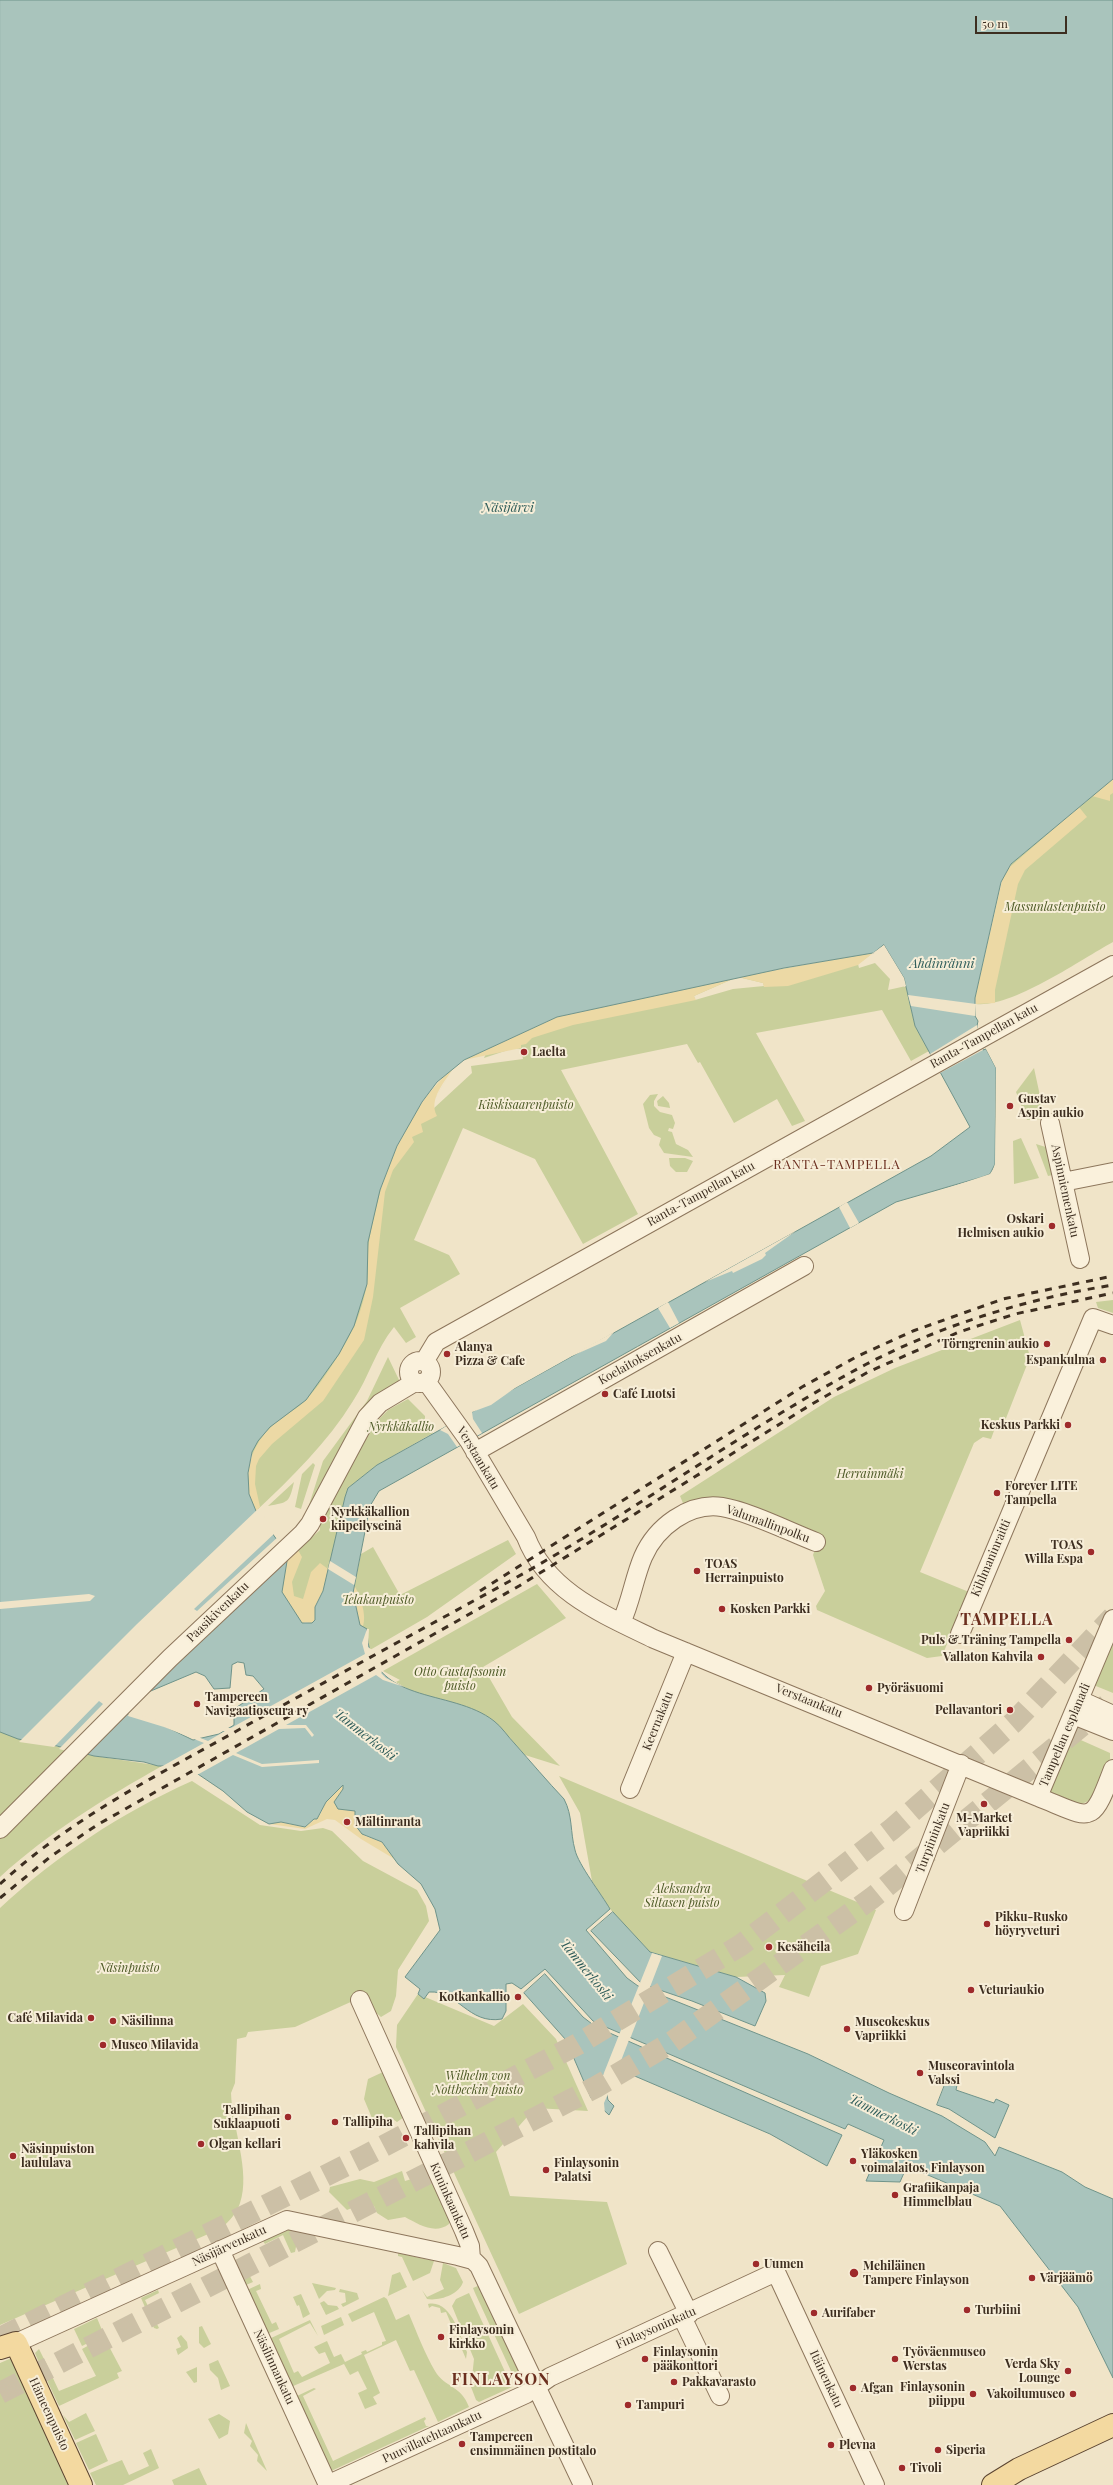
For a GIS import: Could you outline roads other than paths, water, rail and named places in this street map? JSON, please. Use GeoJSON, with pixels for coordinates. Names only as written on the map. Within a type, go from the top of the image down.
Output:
{"type":"FeatureCollection","features":[{"type":"Feature","properties":{"kind":"main road","name":"Hämeenpuisto"},"geometry":{"type":"LineString","coordinates":[[8,2346],[82,2485]]}},
{"type":"Feature","properties":{"kind":"main road"},"geometry":{"type":"LineString","coordinates":[[994,2485],[1019,2469],[1113,2425]]}},
{"type":"Feature","properties":{"kind":"street","name":"Ranta-Tampellan katu"},"geometry":{"type":"LineString","coordinates":[[420,1382],[430,1371],[424,1362],[436,1342],[935,1063],[980,1039],[1028,1017],[1113,965]]}},
{"type":"Feature","properties":{"kind":"street","name":"Aspinniemenkatu"},"geometry":{"type":"LineString","coordinates":[[1050,1123],[1080,1259]]}},
{"type":"Feature","properties":{"kind":"street"},"geometry":{"type":"LineString","coordinates":[[1063,1182],[1113,1172]]}},
{"type":"Feature","properties":{"kind":"street","name":"Koelaitoksenkatu"},"geometry":{"type":"LineString","coordinates":[[472,1446],[804,1266]]}},
{"type":"Feature","properties":{"kind":"street","name":"Kihlmaninraitti"},"geometry":{"type":"LineString","coordinates":[[960,1634],[1093,1318],[1113,1325]]}},
{"type":"Feature","properties":{"kind":"street","name":"Verstaankatu"},"geometry":{"type":"LineString","coordinates":[[420,1382],[455,1421],[472,1446],[526,1537],[538,1545],[575,1587],[583,1601],[597,1611],[686,1652],[1038,1797]]}},
{"type":"Feature","properties":{"kind":"street","name":"Paasikivenkatu"},"geometry":{"type":"LineString","coordinates":[[0,1829],[176,1653],[303,1533],[310,1524],[367,1417],[380,1403],[420,1382]]}},
{"type":"Feature","properties":{"kind":"street","name":"Valumallinpolku"},"geometry":{"type":"LineString","coordinates":[[621,1623],[633,1593],[641,1561],[651,1543],[667,1525],[699,1508],[710,1506],[732,1509],[816,1542]]}},
{"type":"Feature","properties":{"kind":"street","name":"Tampellan esplanadi"},"geometry":{"type":"LineString","coordinates":[[1113,1619],[1077,1708],[1038,1797],[1083,1814],[1092,1813],[1102,1798],[1113,1769]]}},
{"type":"Feature","properties":{"kind":"street","name":"Keernakatu"},"geometry":{"type":"LineString","coordinates":[[630,1789],[686,1652]]}},
{"type":"Feature","properties":{"kind":"street"},"geometry":{"type":"LineString","coordinates":[[1077,1708],[1113,1715]]}},
{"type":"Feature","properties":{"kind":"street"},"geometry":{"type":"LineString","coordinates":[[1077,1708],[1113,1731]]}},
{"type":"Feature","properties":{"kind":"street","name":"Turpiininkatu"},"geometry":{"type":"LineString","coordinates":[[904,1911],[961,1764]]}},
{"type":"Feature","properties":{"kind":"street","name":"Kuninkaankatu"},"geometry":{"type":"LineString","coordinates":[[360,2000],[464,2231],[470,2246],[471,2259]]}},
{"type":"Feature","properties":{"kind":"street","name":"Näsijärvenkatu"},"geometry":{"type":"LineString","coordinates":[[8,2346],[290,2220],[471,2259]]}},
{"type":"Feature","properties":{"kind":"street","name":"Näsilinnankatu"},"geometry":{"type":"LineString","coordinates":[[220,2250],[328,2485]]}},
{"type":"Feature","properties":{"kind":"street"},"geometry":{"type":"LineString","coordinates":[[658,2251],[720,2396]]}},
{"type":"Feature","properties":{"kind":"street"},"geometry":{"type":"LineString","coordinates":[[471,2259],[480,2266],[583,2485]]}},
{"type":"Feature","properties":{"kind":"street","name":"Finlaysoninkatu"},"geometry":{"type":"LineString","coordinates":[[536,2386],[550,2377],[776,2272]]}},
{"type":"Feature","properties":{"kind":"street","name":"Itäinenkatu"},"geometry":{"type":"LineString","coordinates":[[776,2272],[875,2485]]}},
{"type":"Feature","properties":{"kind":"street","name":"Puuvillatehtaankatu"},"geometry":{"type":"LineString","coordinates":[[328,2485],[526,2394],[536,2386]]}},
{"type":"Feature","properties":{"kind":"water","name":"Näsijärvi"},"geometry":{"type":"Polygon","coordinates":[[[0,0],[1113,0],[1113,779],[1011,864],[1001,882],[975,998],[975,1016],[978,1021],[977,1026],[983,1050],[986,1049],[996,1068],[995,1164],[990,1174],[896,1202],[379,1491],[370,1506],[353,1593],[360,1625],[367,1629],[371,1654],[381,1672],[396,1683],[415,1692],[476,1710],[494,1721],[564,1799],[569,1812],[573,1843],[577,1856],[610,1909],[586,1930],[627,1978],[638,1986],[808,2054],[889,2093],[942,2116],[985,2142],[995,2156],[999,2147],[1062,2172],[1085,2187],[1113,2199],[1113,2378],[1078,2307],[1000,2206],[907,2166],[900,2182],[866,2181],[884,2140],[848,2124],[845,2129],[593,2021],[545,1969],[521,1989],[512,1983],[506,1984],[506,2011],[502,2019],[480,2017],[448,1996],[439,1993],[429,1992],[424,1999],[418,1994],[420,1989],[405,1977],[440,1930],[435,1909],[421,1884],[398,1864],[382,1842],[362,1834],[355,1825],[355,1811],[338,1809],[334,1802],[343,1789],[343,1785],[326,1802],[317,1819],[314,1819],[305,1827],[281,1822],[269,1824],[247,1812],[223,1791],[186,1766],[158,1766],[144,1762],[94,1756],[57,1746],[18,1739],[0,1732],[0,0]],[[884,945],[873,953],[784,968],[557,1017],[464,1060],[437,1082],[422,1102],[397,1146],[380,1190],[368,1242],[367,1284],[354,1326],[339,1354],[306,1400],[270,1427],[258,1441],[252,1452],[248,1473],[249,1494],[256,1511],[288,1555],[282,1592],[302,1623],[312,1623],[315,1620],[315,1607],[323,1591],[348,1488],[377,1465],[931,1156],[970,1127],[915,1026],[904,978],[884,945]],[[238,1662],[232,1665],[230,1688],[214,1689],[205,1676],[196,1672],[146,1693],[124,1713],[158,1723],[193,1740],[219,1734],[234,1725],[234,1709],[264,1689],[253,1676],[246,1675],[244,1663],[238,1662]]]}},
{"type":"Feature","properties":{"kind":"water"},"geometry":{"type":"Polygon","coordinates":[[[613,1912],[650,1952],[736,1977],[765,1993],[766,2001],[755,2026],[692,2001],[642,1984],[591,1931],[613,1912]]]}},
{"type":"Feature","properties":{"kind":"water"},"geometry":{"type":"Polygon","coordinates":[[[545,1974],[583,2017],[596,2027],[842,2135],[827,2166],[770,2134],[616,2068],[605,2072],[603,2077],[608,2100],[614,2106],[609,2115],[591,2098],[566,2040],[524,1993],[545,1974]]]}},
{"type":"Feature","properties":{"kind":"water"},"geometry":{"type":"Polygon","coordinates":[[[946,2082],[957,2085],[956,2090],[994,2103],[996,2099],[1009,2105],[995,2138],[949,2109],[937,2105],[946,2082]]]}},
{"type":"Feature","properties":{"kind":"tunnel"},"geometry":{"type":"LineString","coordinates":[[0,2338],[359,2159],[578,2044],[741,1945],[892,1829],[1014,1722],[1113,1617]]}},
{"type":"Feature","properties":{"kind":"tunnel"},"geometry":{"type":"LineString","coordinates":[[0,2393],[596,2087],[672,2042],[872,1898],[1113,1700]]}},
{"type":"Feature","properties":{"kind":"railway"},"geometry":{"type":"LineString","coordinates":[[480,1591],[802,1387],[858,1356],[913,1331],[1003,1299],[1113,1276]]}},
{"type":"Feature","properties":{"kind":"railway"},"geometry":{"type":"LineString","coordinates":[[0,1884],[25,1862],[79,1822],[136,1787],[554,1556],[771,1419],[859,1368],[920,1339],[983,1316],[1047,1298],[1113,1285]]}},
{"type":"Feature","properties":{"kind":"railway"},"geometry":{"type":"LineString","coordinates":[[0,1898],[50,1857],[97,1825],[519,1586],[812,1404],[868,1372],[959,1332],[1015,1314],[1113,1293]]}},
{"type":"Feature","properties":{"kind":"place","name":"Laelta"},"geometry":{"type":"Point","coordinates":[524,1052]}},
{"type":"Feature","properties":{"kind":"place","name":"Gustav Aspin aukio"},"geometry":{"type":"Point","coordinates":[1010,1106]}},
{"type":"Feature","properties":{"kind":"place","name":"Oskari Helmisen aukio"},"geometry":{"type":"Point","coordinates":[1052,1226]}},
{"type":"Feature","properties":{"kind":"place","name":"Törngrenin aukio"},"geometry":{"type":"Point","coordinates":[1047,1344]}},
{"type":"Feature","properties":{"kind":"place","name":"Alanya Pizza & Cafe"},"geometry":{"type":"Point","coordinates":[447,1354]}},
{"type":"Feature","properties":{"kind":"place","name":"Espankulma"},"geometry":{"type":"Point","coordinates":[1103,1360]}},
{"type":"Feature","properties":{"kind":"place","name":"Café Luotsi"},"geometry":{"type":"Point","coordinates":[605,1394]}},
{"type":"Feature","properties":{"kind":"place","name":"Keskus Parkki"},"geometry":{"type":"Point","coordinates":[1068,1425]}},
{"type":"Feature","properties":{"kind":"place","name":"Forever LITE Tampella"},"geometry":{"type":"Point","coordinates":[997,1493]}},
{"type":"Feature","properties":{"kind":"place","name":"Nyrkkäkallion kiipeilyseinä"},"geometry":{"type":"Point","coordinates":[323,1519]}},
{"type":"Feature","properties":{"kind":"place","name":"TOAS Willa Espa"},"geometry":{"type":"Point","coordinates":[1091,1552]}},
{"type":"Feature","properties":{"kind":"place","name":"TOAS Herrainpuisto"},"geometry":{"type":"Point","coordinates":[697,1571]}},
{"type":"Feature","properties":{"kind":"place","name":"Kosken Parkki"},"geometry":{"type":"Point","coordinates":[722,1609]}},
{"type":"Feature","properties":{"kind":"place","name":"Puls & Träning Tampella"},"geometry":{"type":"Point","coordinates":[1069,1640]}},
{"type":"Feature","properties":{"kind":"place","name":"Vallaton Kahvila"},"geometry":{"type":"Point","coordinates":[1041,1657]}},
{"type":"Feature","properties":{"kind":"place","name":"Pyöräsuomi"},"geometry":{"type":"Point","coordinates":[869,1688]}},
{"type":"Feature","properties":{"kind":"place","name":"Tampereen Navigaatioseura ry"},"geometry":{"type":"Point","coordinates":[197,1704]}},
{"type":"Feature","properties":{"kind":"place","name":"Pellavantori"},"geometry":{"type":"Point","coordinates":[1010,1710]}},
{"type":"Feature","properties":{"kind":"place","name":"M-Market Vapriikki"},"geometry":{"type":"Point","coordinates":[984,1804]}},
{"type":"Feature","properties":{"kind":"place","name":"Mältinranta"},"geometry":{"type":"Point","coordinates":[347,1822]}},
{"type":"Feature","properties":{"kind":"place","name":"Pikku-Rusko höyryveturi"},"geometry":{"type":"Point","coordinates":[987,1924]}},
{"type":"Feature","properties":{"kind":"place","name":"Kesäheila"},"geometry":{"type":"Point","coordinates":[769,1947]}},
{"type":"Feature","properties":{"kind":"place","name":"Veturiaukio"},"geometry":{"type":"Point","coordinates":[971,1990]}},
{"type":"Feature","properties":{"kind":"place","name":"Kotkankallio"},"geometry":{"type":"Point","coordinates":[518,1997]}},
{"type":"Feature","properties":{"kind":"place","name":"Café Milavida"},"geometry":{"type":"Point","coordinates":[91,2018]}},
{"type":"Feature","properties":{"kind":"place","name":"Näsilinna"},"geometry":{"type":"Point","coordinates":[113,2021]}},
{"type":"Feature","properties":{"kind":"place","name":"Museokeskus Vapriikki"},"geometry":{"type":"Point","coordinates":[847,2029]}},
{"type":"Feature","properties":{"kind":"place","name":"Museo Milavida"},"geometry":{"type":"Point","coordinates":[103,2045]}},
{"type":"Feature","properties":{"kind":"place","name":"Museoravintola Valssi"},"geometry":{"type":"Point","coordinates":[920,2073]}},
{"type":"Feature","properties":{"kind":"place","name":"Tallipihan Suklaapuoti"},"geometry":{"type":"Point","coordinates":[288,2117]}},
{"type":"Feature","properties":{"kind":"place","name":"Tallipiha"},"geometry":{"type":"Point","coordinates":[335,2122]}},
{"type":"Feature","properties":{"kind":"place","name":"Tallipihan kahvila"},"geometry":{"type":"Point","coordinates":[406,2138]}},
{"type":"Feature","properties":{"kind":"place","name":"Olgan kellari"},"geometry":{"type":"Point","coordinates":[201,2144]}},
{"type":"Feature","properties":{"kind":"place","name":"Näsinpuiston laululava"},"geometry":{"type":"Point","coordinates":[13,2156]}},
{"type":"Feature","properties":{"kind":"place","name":"Yläkosken voimalaitos, Finlayson"},"geometry":{"type":"Point","coordinates":[853,2161]}},
{"type":"Feature","properties":{"kind":"place","name":"Finlaysonin Palatsi"},"geometry":{"type":"Point","coordinates":[546,2170]}},
{"type":"Feature","properties":{"kind":"place","name":"Grafiikanpaja Himmelblau"},"geometry":{"type":"Point","coordinates":[895,2195]}},
{"type":"Feature","properties":{"kind":"place","name":"Uumen"},"geometry":{"type":"Point","coordinates":[756,2264]}},
{"type":"Feature","properties":{"kind":"place","name":"Mehiläinen Tampere Finlayson"},"geometry":{"type":"Point","coordinates":[854,2273]}},
{"type":"Feature","properties":{"kind":"place","name":"Värjäämö"},"geometry":{"type":"Point","coordinates":[1032,2278]}},
{"type":"Feature","properties":{"kind":"place","name":"Turbiini"},"geometry":{"type":"Point","coordinates":[967,2310]}},
{"type":"Feature","properties":{"kind":"place","name":"Aurifaber"},"geometry":{"type":"Point","coordinates":[814,2313]}},
{"type":"Feature","properties":{"kind":"place","name":"Finlaysonin kirkko"},"geometry":{"type":"Point","coordinates":[441,2337]}},
{"type":"Feature","properties":{"kind":"place","name":"Finlaysonin pääkonttori"},"geometry":{"type":"Point","coordinates":[645,2359]}},
{"type":"Feature","properties":{"kind":"place","name":"Työväenmuseo Werstas"},"geometry":{"type":"Point","coordinates":[895,2359]}},
{"type":"Feature","properties":{"kind":"place","name":"Verda Sky Lounge"},"geometry":{"type":"Point","coordinates":[1068,2371]}},
{"type":"Feature","properties":{"kind":"place","name":"Pakkavarasto"},"geometry":{"type":"Point","coordinates":[674,2382]}},
{"type":"Feature","properties":{"kind":"place","name":"Afgan"},"geometry":{"type":"Point","coordinates":[853,2388]}},
{"type":"Feature","properties":{"kind":"place","name":"Finlaysonin piippu"},"geometry":{"type":"Point","coordinates":[973,2394]}},
{"type":"Feature","properties":{"kind":"place","name":"Vakoilumuseo"},"geometry":{"type":"Point","coordinates":[1073,2394]}},
{"type":"Feature","properties":{"kind":"place","name":"Tampuri"},"geometry":{"type":"Point","coordinates":[628,2405]}},
{"type":"Feature","properties":{"kind":"place","name":"Tampereen ensimmäinen postitalo"},"geometry":{"type":"Point","coordinates":[462,2444]}},
{"type":"Feature","properties":{"kind":"place","name":"Plevna"},"geometry":{"type":"Point","coordinates":[831,2445]}},
{"type":"Feature","properties":{"kind":"place","name":"Siperia"},"geometry":{"type":"Point","coordinates":[938,2450]}},
{"type":"Feature","properties":{"kind":"place","name":"Tivoli"},"geometry":{"type":"Point","coordinates":[902,2468]}},
{"type":"Feature","properties":{"kind":"district","name":"RANTA-TAMPELLA"},"geometry":{"type":"Point","coordinates":[837,1165]}},
{"type":"Feature","properties":{"kind":"district","name":"TAMPELLA"},"geometry":{"type":"Point","coordinates":[1007,1620]}},
{"type":"Feature","properties":{"kind":"district","name":"FINLAYSON"},"geometry":{"type":"Point","coordinates":[501,2380]}},
{"type":"Feature","properties":{"kind":"park label","name":"Massunlastenpuisto"},"geometry":{"type":"Point","coordinates":[1055,907]}},
{"type":"Feature","properties":{"kind":"park label","name":"Kiiskisaarenpuisto"},"geometry":{"type":"Point","coordinates":[526,1105]}},
{"type":"Feature","properties":{"kind":"park label","name":"Nyrkkäkallio"},"geometry":{"type":"Point","coordinates":[401,1427]}},
{"type":"Feature","properties":{"kind":"park label","name":"Herrainmäki"},"geometry":{"type":"Point","coordinates":[870,1474]}},
{"type":"Feature","properties":{"kind":"park label","name":"Telakanpuisto"},"geometry":{"type":"Point","coordinates":[378,1600]}},
{"type":"Feature","properties":{"kind":"park label","name":"Otto Gustafssonin puisto"},"geometry":{"type":"Point","coordinates":[460,1679]}},
{"type":"Feature","properties":{"kind":"park label","name":"Aleksandra Siltasen puisto"},"geometry":{"type":"Point","coordinates":[682,1896]}},
{"type":"Feature","properties":{"kind":"park label","name":"Näsinpuisto"},"geometry":{"type":"Point","coordinates":[129,1968]}},
{"type":"Feature","properties":{"kind":"park label","name":"Wilhelm von Nottbeckin puisto"},"geometry":{"type":"Point","coordinates":[478,2083]}},
{"type":"Feature","properties":{"kind":"water label","name":"Ahdinränni"},"geometry":{"type":"Point","coordinates":[942,964]}},
{"type":"Feature","properties":{"kind":"water label","name":"Tammerkoski"},"geometry":{"type":"Point","coordinates":[365,1735]}},
{"type":"Feature","properties":{"kind":"water label","name":"Tammerkoski"},"geometry":{"type":"Point","coordinates":[586,1970]}},
{"type":"Feature","properties":{"kind":"water label","name":"Tammerkoski"},"geometry":{"type":"Point","coordinates":[883,2115]}}]}
